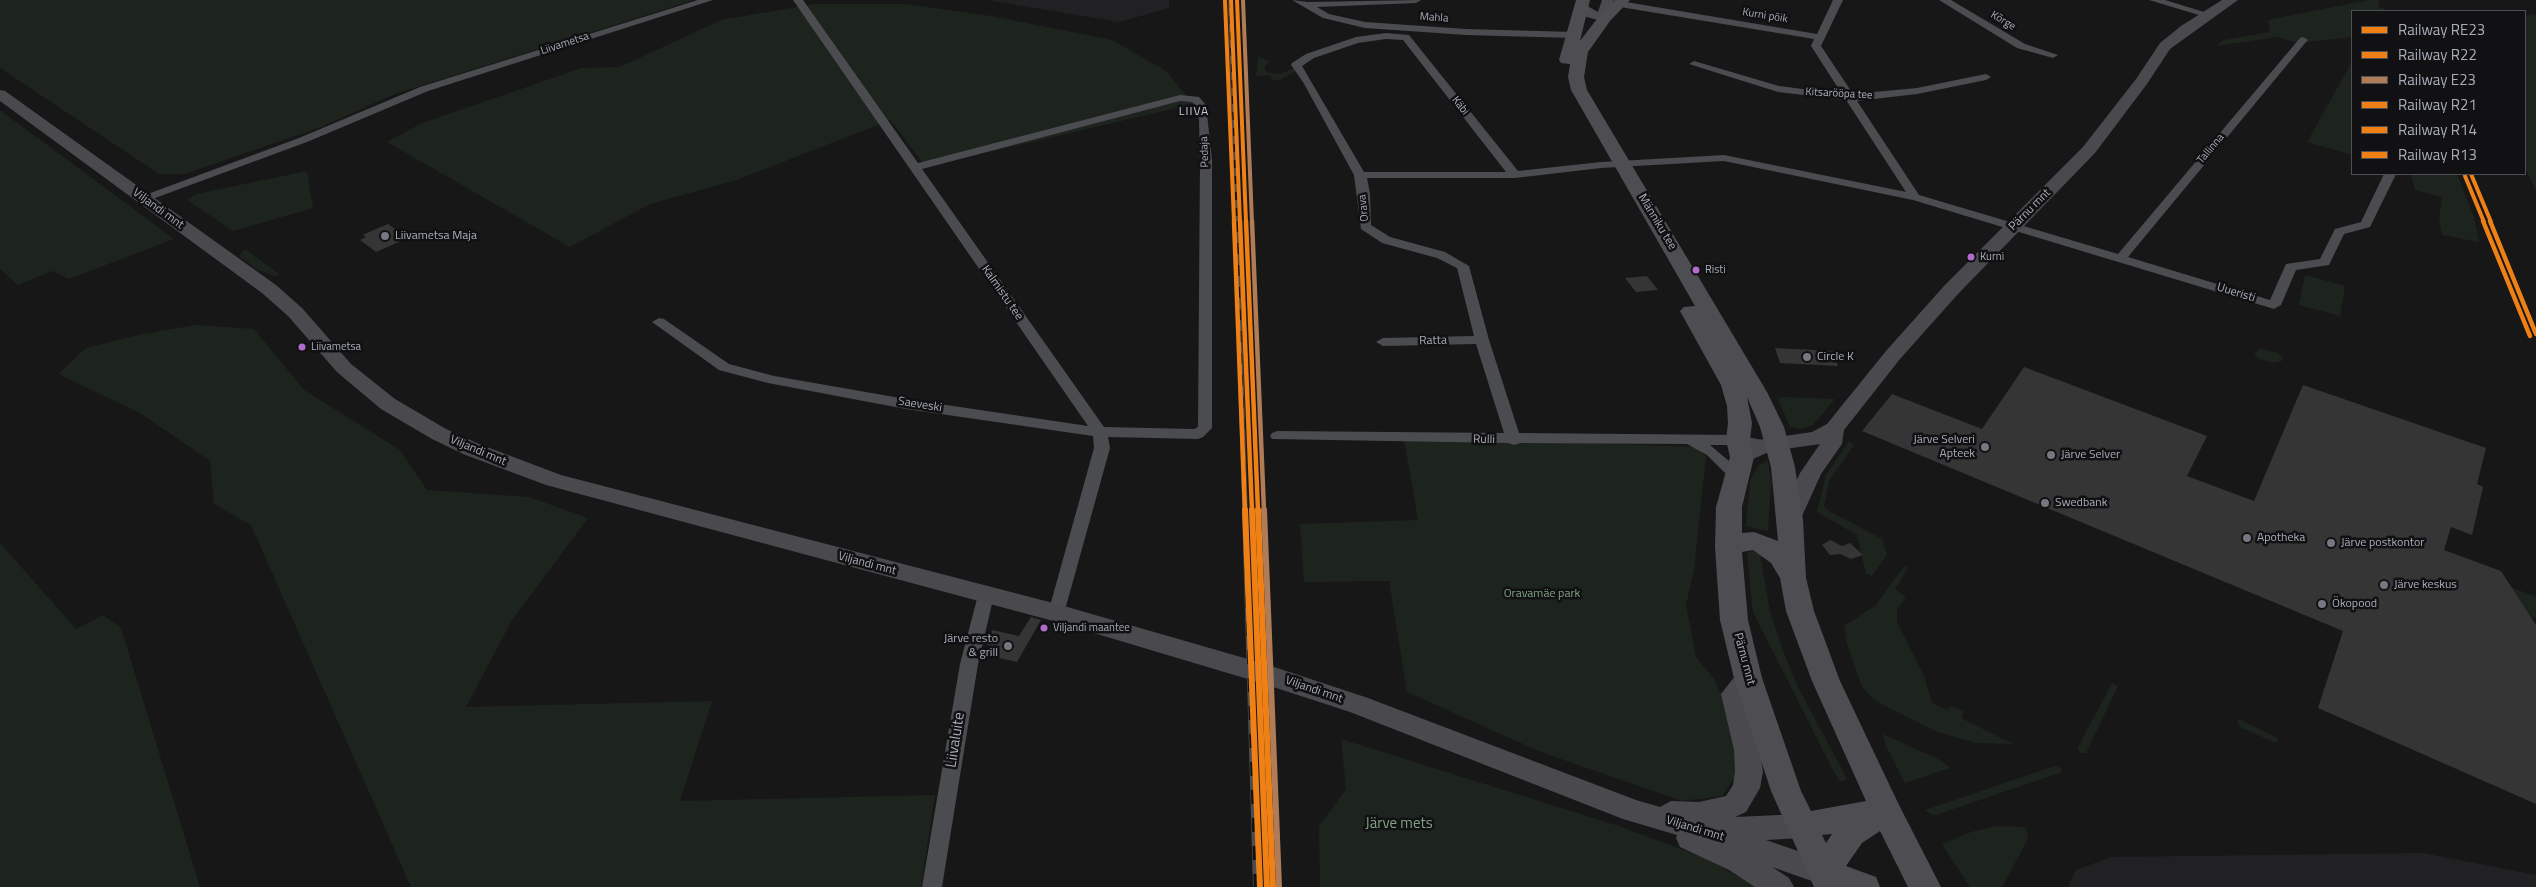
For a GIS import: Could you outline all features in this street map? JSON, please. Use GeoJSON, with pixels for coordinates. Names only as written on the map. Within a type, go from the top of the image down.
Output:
{"type":"FeatureCollection","features":[{"type":"Feature","properties":{"kind":"highway","name":"Männiku tee"},"geometry":{"type":"LineString","coordinates":[[1582,4],[1566,62],[1564,76],[1567,87],[1615,164],[1685,269],[1756,392],[1772,445]]}},
{"type":"Feature","properties":{"kind":"highway","name":"Männiku tee"},"geometry":{"type":"LineString","coordinates":[[1614,5],[1580,52],[1576,77],[1586,103],[1615,164],[1732,385],[1740,423],[1739,458]]}},
{"type":"Feature","properties":{"kind":"highway"},"geometry":{"type":"LineString","coordinates":[[1772,445],[1790,520],[1793,578],[1800,611],[1826,681],[1886,810],[1925,887]]}},
{"type":"Feature","properties":{"kind":"highway","name":"Pärnu mnt"},"geometry":{"type":"LineString","coordinates":[[1739,458],[1729,507],[1728,547],[1734,620],[1748,678],[1786,791],[1827,880]]}},
{"type":"Feature","properties":{"kind":"highway"},"geometry":{"type":"LineString","coordinates":[[1728,547],[1754,541],[1766,545],[1780,557],[1793,578]]}},
{"type":"Feature","properties":{"kind":"highway"},"geometry":{"type":"LineString","coordinates":[[1801,826],[1886,810]]}},
{"type":"Feature","properties":{"kind":"highway"},"geometry":{"type":"LineString","coordinates":[[1864,887],[1827,880],[1851,833],[1886,810]]}},
{"type":"Feature","properties":{"kind":"main road","name":"Pärnu mnt"},"geometry":{"type":"LineString","coordinates":[[1739,458],[1772,445],[1810,440],[1834,429],[1893,355],[1951,290],[2090,150],[2142,81],[2165,46],[2186,29],[2231,0]]}},
{"type":"Feature","properties":{"kind":"main road","name":"Viljandi mnt"},"geometry":{"type":"LineString","coordinates":[[0,94],[269,289],[295,312],[344,368],[388,404],[463,446],[554,480],[1057,613],[1265,674],[1359,705],[1633,811],[1705,831],[1827,880]]}},
{"type":"Feature","properties":{"kind":"main road","name":"Pärnu mnt"},"geometry":{"type":"LineString","coordinates":[[1790,520],[1798,508],[1812,473],[1831,444],[1834,429]]}},
{"type":"Feature","properties":{"kind":"main road"},"geometry":{"type":"LineString","coordinates":[[1633,811],[1699,814],[1720,811],[1736,804],[1746,788],[1749,772],[1747,750],[1734,694],[1748,678]]}},
{"type":"Feature","properties":{"kind":"main road"},"geometry":{"type":"LineString","coordinates":[[1633,811],[1739,861],[1779,887]]}},
{"type":"Feature","properties":{"kind":"main road"},"geometry":{"type":"LineString","coordinates":[[1705,831],[1801,826]]}},
{"type":"Feature","properties":{"kind":"street","name":"Liivametsa"},"geometry":{"type":"LineString","coordinates":[[143,198],[303,140],[424,89],[708,0]]}},
{"type":"Feature","properties":{"kind":"street","name":"Kalmistu tee"},"geometry":{"type":"LineString","coordinates":[[798,0],[1100,432]]}},
{"type":"Feature","properties":{"kind":"street"},"geometry":{"type":"LineString","coordinates":[[1301,3],[1416,0]]}},
{"type":"Feature","properties":{"kind":"street"},"geometry":{"type":"LineString","coordinates":[[1650,9],[1664,0]]}},
{"type":"Feature","properties":{"kind":"street"},"geometry":{"type":"LineString","coordinates":[[1838,0],[1818,38],[1816,46],[1914,197]]}},
{"type":"Feature","properties":{"kind":"street","name":"Kõrge"},"geometry":{"type":"LineString","coordinates":[[1944,0],[2020,46],[2053,55]]}},
{"type":"Feature","properties":{"kind":"street"},"geometry":{"type":"LineString","coordinates":[[2154,0],[2209,15]]}},
{"type":"Feature","properties":{"kind":"street","name":"Mahla"},"geometry":{"type":"LineString","coordinates":[[1301,3],[1346,22],[1365,25],[1466,32],[1574,35]]}},
{"type":"Feature","properties":{"kind":"street"},"geometry":{"type":"LineString","coordinates":[[1582,4],[1593,16],[1614,5]]}},
{"type":"Feature","properties":{"kind":"street","name":"Kurni põik"},"geometry":{"type":"LineString","coordinates":[[1614,5],[1650,9],[1818,38]]}},
{"type":"Feature","properties":{"kind":"street","name":"Orava"},"geometry":{"type":"LineString","coordinates":[[1406,37],[1386,36],[1356,40],[1310,56],[1296,65],[1308,82],[1360,175],[1364,194],[1365,226],[1376,236],[1441,255],[1464,266],[1482,340],[1514,440]]}},
{"type":"Feature","properties":{"kind":"street","name":"Käbi"},"geometry":{"type":"LineString","coordinates":[[1406,37],[1514,175]]}},
{"type":"Feature","properties":{"kind":"street","name":"Tallinna"},"geometry":{"type":"LineString","coordinates":[[2120,259],[2303,40]]}},
{"type":"Feature","properties":{"kind":"street","name":"Kitsarööpa tee"},"geometry":{"type":"LineString","coordinates":[[1694,64],[1778,89],[1848,97],[1904,93],[1986,77]]}},
{"type":"Feature","properties":{"kind":"street","name":"Pedaja"},"geometry":{"type":"LineString","coordinates":[[914,167],[1180,98],[1195,99],[1201,105],[1204,120],[1206,163],[1205,428],[1198,434]]}},
{"type":"Feature","properties":{"kind":"street"},"geometry":{"type":"LineString","coordinates":[[1360,175],[1514,175],[1615,164],[1724,158],[1914,197],[2013,226]]}},
{"type":"Feature","properties":{"kind":"street","name":"Uueristi"},"geometry":{"type":"LineString","coordinates":[[2013,226],[2274,304],[2291,267],[2325,262],[2339,232],[2366,224],[2390,175]]}},
{"type":"Feature","properties":{"kind":"street","name":"Saeveski"},"geometry":{"type":"LineString","coordinates":[[659,322],[724,368],[773,380],[906,404],[1100,432],[1198,434]]}},
{"type":"Feature","properties":{"kind":"street","name":"Ratta"},"geometry":{"type":"LineString","coordinates":[[1383,342],[1482,340]]}},
{"type":"Feature","properties":{"kind":"street"},"geometry":{"type":"LineString","coordinates":[[1057,613],[1102,448],[1100,432]]}},
{"type":"Feature","properties":{"kind":"street","name":"Rulli"},"geometry":{"type":"LineString","coordinates":[[1277,436],[1692,441],[1739,458]]}},
{"type":"Feature","properties":{"kind":"street","name":"Rulli"},"geometry":{"type":"LineString","coordinates":[[1692,441],[1712,452],[1739,458]]}},
{"type":"Feature","properties":{"kind":"street","name":"Liivaluite"},"geometry":{"type":"LineString","coordinates":[[932,887],[969,664],[986,595]]}},
{"type":"Feature","properties":{"kind":"shaded area"},"geometry":{"type":"Polygon","coordinates":[[[987,0],[1169,0],[1169,8],[1119,22],[987,0]]]}},
{"type":"Feature","properties":{"kind":"shaded area"},"geometry":{"type":"Polygon","coordinates":[[[2423,853],[2536,875],[2536,887],[2068,887],[2076,870],[2111,857],[2423,853]]]}},
{"type":"Feature","properties":{"kind":"green space"},"geometry":{"type":"Polygon","coordinates":[[[0,0],[694,0],[395,94],[321,127],[185,174],[159,174],[0,68],[0,0]]]}},
{"type":"Feature","properties":{"kind":"green space"},"geometry":{"type":"Polygon","coordinates":[[[2369,0],[2380,0],[2378,7],[2387,10],[2351,10],[2351,37],[2298,43],[2277,37],[2217,46],[2223,40],[2270,32],[2268,20],[2369,0]]]}},
{"type":"Feature","properties":{"kind":"green space"},"geometry":{"type":"Polygon","coordinates":[[[815,4],[906,4],[991,16],[1112,40],[1166,71],[1193,104],[926,167],[890,120],[737,180],[650,204],[570,247],[387,142],[422,123],[582,68],[620,67],[721,20],[815,4]]]}},
{"type":"Feature","properties":{"kind":"green space"},"geometry":{"type":"Polygon","coordinates":[[[2532,14],[2536,15],[2536,191],[2526,169],[2526,17],[2532,14]]]}},
{"type":"Feature","properties":{"kind":"green space"},"geometry":{"type":"Polygon","coordinates":[[[1258,57],[1269,61],[1264,69],[1268,73],[1280,74],[1294,68],[1295,72],[1279,80],[1272,80],[1270,75],[1256,76],[1258,57]]]}},
{"type":"Feature","properties":{"kind":"green space"},"geometry":{"type":"Polygon","coordinates":[[[2351,64],[2351,155],[2307,142],[2351,64]]]}},
{"type":"Feature","properties":{"kind":"green space"},"geometry":{"type":"Polygon","coordinates":[[[0,110],[174,239],[69,279],[52,271],[18,285],[0,269],[0,110]]]}},
{"type":"Feature","properties":{"kind":"green space"},"geometry":{"type":"Polygon","coordinates":[[[307,171],[313,208],[233,231],[187,200],[196,194],[307,171]]]}},
{"type":"Feature","properties":{"kind":"green space"},"geometry":{"type":"Polygon","coordinates":[[[2411,175],[2457,175],[2474,217],[2479,242],[2442,235],[2439,218],[2442,197],[2415,190],[2411,175]]]}},
{"type":"Feature","properties":{"kind":"green space"},"geometry":{"type":"Polygon","coordinates":[[[245,249],[279,274],[275,276],[256,269],[239,256],[245,249]]]}},
{"type":"Feature","properties":{"kind":"green space"},"geometry":{"type":"Polygon","coordinates":[[[2305,275],[2345,286],[2340,316],[2299,305],[2305,275]]]}},
{"type":"Feature","properties":{"kind":"green space"},"geometry":{"type":"Polygon","coordinates":[[[195,325],[254,329],[304,390],[400,450],[427,490],[529,497],[588,518],[512,620],[466,707],[712,701],[680,801],[935,795],[921,887],[411,887],[251,525],[214,504],[210,461],[140,413],[58,374],[86,348],[138,335],[195,325]]]}},
{"type":"Feature","properties":{"kind":"green space"},"geometry":{"type":"Polygon","coordinates":[[[2259,349],[2276,352],[2282,357],[2282,361],[2272,363],[2259,359],[2254,354],[2259,349]]]}},
{"type":"Feature","properties":{"kind":"green space"},"geometry":{"type":"Polygon","coordinates":[[[1781,397],[1835,399],[1813,425],[1800,429],[1790,427],[1778,399],[1781,397]]]}},
{"type":"Feature","properties":{"kind":"green space","name":"Oravamäe park"},"geometry":{"type":"Polygon","coordinates":[[[1404,439],[1514,440],[1696,447],[1706,456],[1694,570],[1686,605],[1696,657],[1714,679],[1726,704],[1739,771],[1722,796],[1682,801],[1541,752],[1407,692],[1389,581],[1304,582],[1300,524],[1418,520],[1404,439]]]}},
{"type":"Feature","properties":{"kind":"green space"},"geometry":{"type":"Polygon","coordinates":[[[1849,441],[1854,445],[1829,481],[1824,506],[1829,511],[1882,539],[1887,555],[1872,576],[1866,574],[1857,535],[1817,512],[1826,475],[1849,441]]]}},
{"type":"Feature","properties":{"kind":"green space"},"geometry":{"type":"Polygon","coordinates":[[[1768,460],[1771,483],[1768,531],[1746,526],[1750,480],[1759,465],[1768,460]]]}},
{"type":"Feature","properties":{"kind":"green space"},"geometry":{"type":"Polygon","coordinates":[[[0,543],[76,629],[103,615],[121,628],[200,887],[0,887],[0,543]]]}},
{"type":"Feature","properties":{"kind":"green space"},"geometry":{"type":"Polygon","coordinates":[[[1753,550],[1760,554],[1770,612],[1782,648],[1798,687],[1847,779],[1844,781],[1840,781],[1834,772],[1753,612],[1747,553],[1753,550]]]}},
{"type":"Feature","properties":{"kind":"green space"},"geometry":{"type":"Polygon","coordinates":[[[1904,566],[1908,568],[1895,589],[1906,597],[1897,610],[1897,622],[1924,676],[1932,703],[1947,710],[1951,706],[1964,712],[1961,718],[2013,744],[1977,743],[1937,732],[1872,698],[1862,687],[1847,644],[1844,626],[1876,605],[1904,566]]]}},
{"type":"Feature","properties":{"kind":"green space"},"geometry":{"type":"Polygon","coordinates":[[[2511,587],[2536,597],[2536,618],[2531,617],[2511,587]]]}},
{"type":"Feature","properties":{"kind":"green space"},"geometry":{"type":"Polygon","coordinates":[[[2112,683],[2118,686],[2086,753],[2081,753],[2077,749],[2112,683]]]}},
{"type":"Feature","properties":{"kind":"green space"},"geometry":{"type":"Polygon","coordinates":[[[2238,719],[2278,738],[2276,743],[2240,727],[2237,722],[2238,719]]]}},
{"type":"Feature","properties":{"kind":"green space"},"geometry":{"type":"Polygon","coordinates":[[[1883,734],[1942,761],[1950,768],[1905,783],[1886,746],[1883,734]]]}},
{"type":"Feature","properties":{"kind":"green space","name":"Järve mets"},"geometry":{"type":"Polygon","coordinates":[[[1341,739],[1619,826],[1707,859],[1757,887],[1320,887],[1319,826],[1346,789],[1341,739]]]}},
{"type":"Feature","properties":{"kind":"green space"},"geometry":{"type":"Polygon","coordinates":[[[2055,766],[2061,768],[2062,772],[1936,815],[1932,815],[1925,810],[2055,766]]]}},
{"type":"Feature","properties":{"kind":"green space"},"geometry":{"type":"Polygon","coordinates":[[[1996,826],[2026,827],[2028,839],[2002,887],[1970,887],[1942,844],[1971,832],[1996,826]]]}},
{"type":"Feature","properties":{"kind":"building","name":"Liivametsa Maja"},"geometry":{"type":"Polygon","coordinates":[[[388,224],[408,238],[376,252],[360,240],[366,237],[363,235],[388,224]]]}},
{"type":"Feature","properties":{"kind":"building"},"geometry":{"type":"Polygon","coordinates":[[[1647,276],[1658,290],[1636,292],[1625,278],[1647,276]]]}},
{"type":"Feature","properties":{"kind":"building","name":"Circle K"},"geometry":{"type":"Polygon","coordinates":[[[1775,348],[1833,351],[1838,366],[1780,363],[1775,348]]]}},
{"type":"Feature","properties":{"kind":"building","name":"Järve keskus"},"geometry":{"type":"Polygon","coordinates":[[[2024,367],[2207,436],[2187,476],[2254,501],[2303,385],[2486,448],[2477,484],[2483,487],[2472,535],[2451,527],[2444,550],[2501,571],[2536,625],[2536,804],[2318,708],[2343,631],[1862,431],[1892,394],[1982,429],[2024,367]]]}},
{"type":"Feature","properties":{"kind":"building"},"geometry":{"type":"Polygon","coordinates":[[[1830,540],[1842,546],[1850,543],[1863,555],[1851,559],[1840,554],[1830,555],[1822,545],[1830,540]]]}},
{"type":"Feature","properties":{"kind":"building","name":"Järve resto & grill"},"geometry":{"type":"Polygon","coordinates":[[[1031,617],[1041,620],[1017,662],[990,656],[995,647],[987,645],[992,630],[1019,636],[1031,617]]]}},
{"type":"Feature","properties":{"kind":"railway"},"geometry":{"type":"LineString","coordinates":[[1230,0],[1237,222]]}},
{"type":"Feature","properties":{"kind":"railway"},"geometry":{"type":"LineString","coordinates":[[1236,221],[1245,511]]}},
{"type":"Feature","properties":{"kind":"railway"},"geometry":{"type":"LineString","coordinates":[[1245,510],[1256,887]]}},
{"type":"Feature","properties":{"kind":"rail line","name":"R22"},"geometry":{"type":"LineString","coordinates":[[1231,0],[1267,887]]}},
{"type":"Feature","properties":{"kind":"rail line","name":"RE23"},"geometry":{"type":"LineString","coordinates":[[1237,0],[1273,887]]}},
{"type":"Feature","properties":{"kind":"rail line","name":"E23"},"geometry":{"type":"LineString","coordinates":[[1243,0],[1279,887]]}},
{"type":"Feature","properties":{"kind":"rail line","name":"R21"},"geometry":{"type":"LineString","coordinates":[[1225,1],[1260,887]]}},
{"type":"Feature","properties":{"kind":"rail line","name":"R14"},"geometry":{"type":"LineString","coordinates":[[2471,175],[2536,334]]}},
{"type":"Feature","properties":{"kind":"rail line","name":"R13"},"geometry":{"type":"LineString","coordinates":[[2465,176],[2530,336]]}},
{"type":"Feature","properties":{"kind":"place","name":"Liivametsa Maja"},"geometry":{"type":"Point","coordinates":[385,236]}},
{"type":"Feature","properties":{"kind":"place","name":"Kurni"},"geometry":{"type":"Point","coordinates":[1971,257]}},
{"type":"Feature","properties":{"kind":"place","name":"Risti"},"geometry":{"type":"Point","coordinates":[1696,270]}},
{"type":"Feature","properties":{"kind":"place","name":"Liivametsa"},"geometry":{"type":"Point","coordinates":[302,347]}},
{"type":"Feature","properties":{"kind":"place","name":"Circle K"},"geometry":{"type":"Point","coordinates":[1807,357]}},
{"type":"Feature","properties":{"kind":"place","name":"Järve Selveri Apteek"},"geometry":{"type":"Point","coordinates":[1985,447]}},
{"type":"Feature","properties":{"kind":"place","name":"Järve Selver"},"geometry":{"type":"Point","coordinates":[2051,455]}},
{"type":"Feature","properties":{"kind":"place","name":"Swedbank"},"geometry":{"type":"Point","coordinates":[2045,503]}},
{"type":"Feature","properties":{"kind":"place","name":"Apotheka"},"geometry":{"type":"Point","coordinates":[2247,538]}},
{"type":"Feature","properties":{"kind":"place","name":"Järve postkontor"},"geometry":{"type":"Point","coordinates":[2331,543]}},
{"type":"Feature","properties":{"kind":"place","name":"Järve keskus"},"geometry":{"type":"Point","coordinates":[2384,585]}},
{"type":"Feature","properties":{"kind":"place","name":"Ökopood"},"geometry":{"type":"Point","coordinates":[2322,604]}},
{"type":"Feature","properties":{"kind":"place","name":"Viljandi maantee"},"geometry":{"type":"Point","coordinates":[1044,628]}},
{"type":"Feature","properties":{"kind":"place","name":"Järve resto & grill"},"geometry":{"type":"Point","coordinates":[1008,646]}},
{"type":"Feature","properties":{"kind":"district","name":"LIIVA"},"geometry":{"type":"Point","coordinates":[1194,112]}}]}
